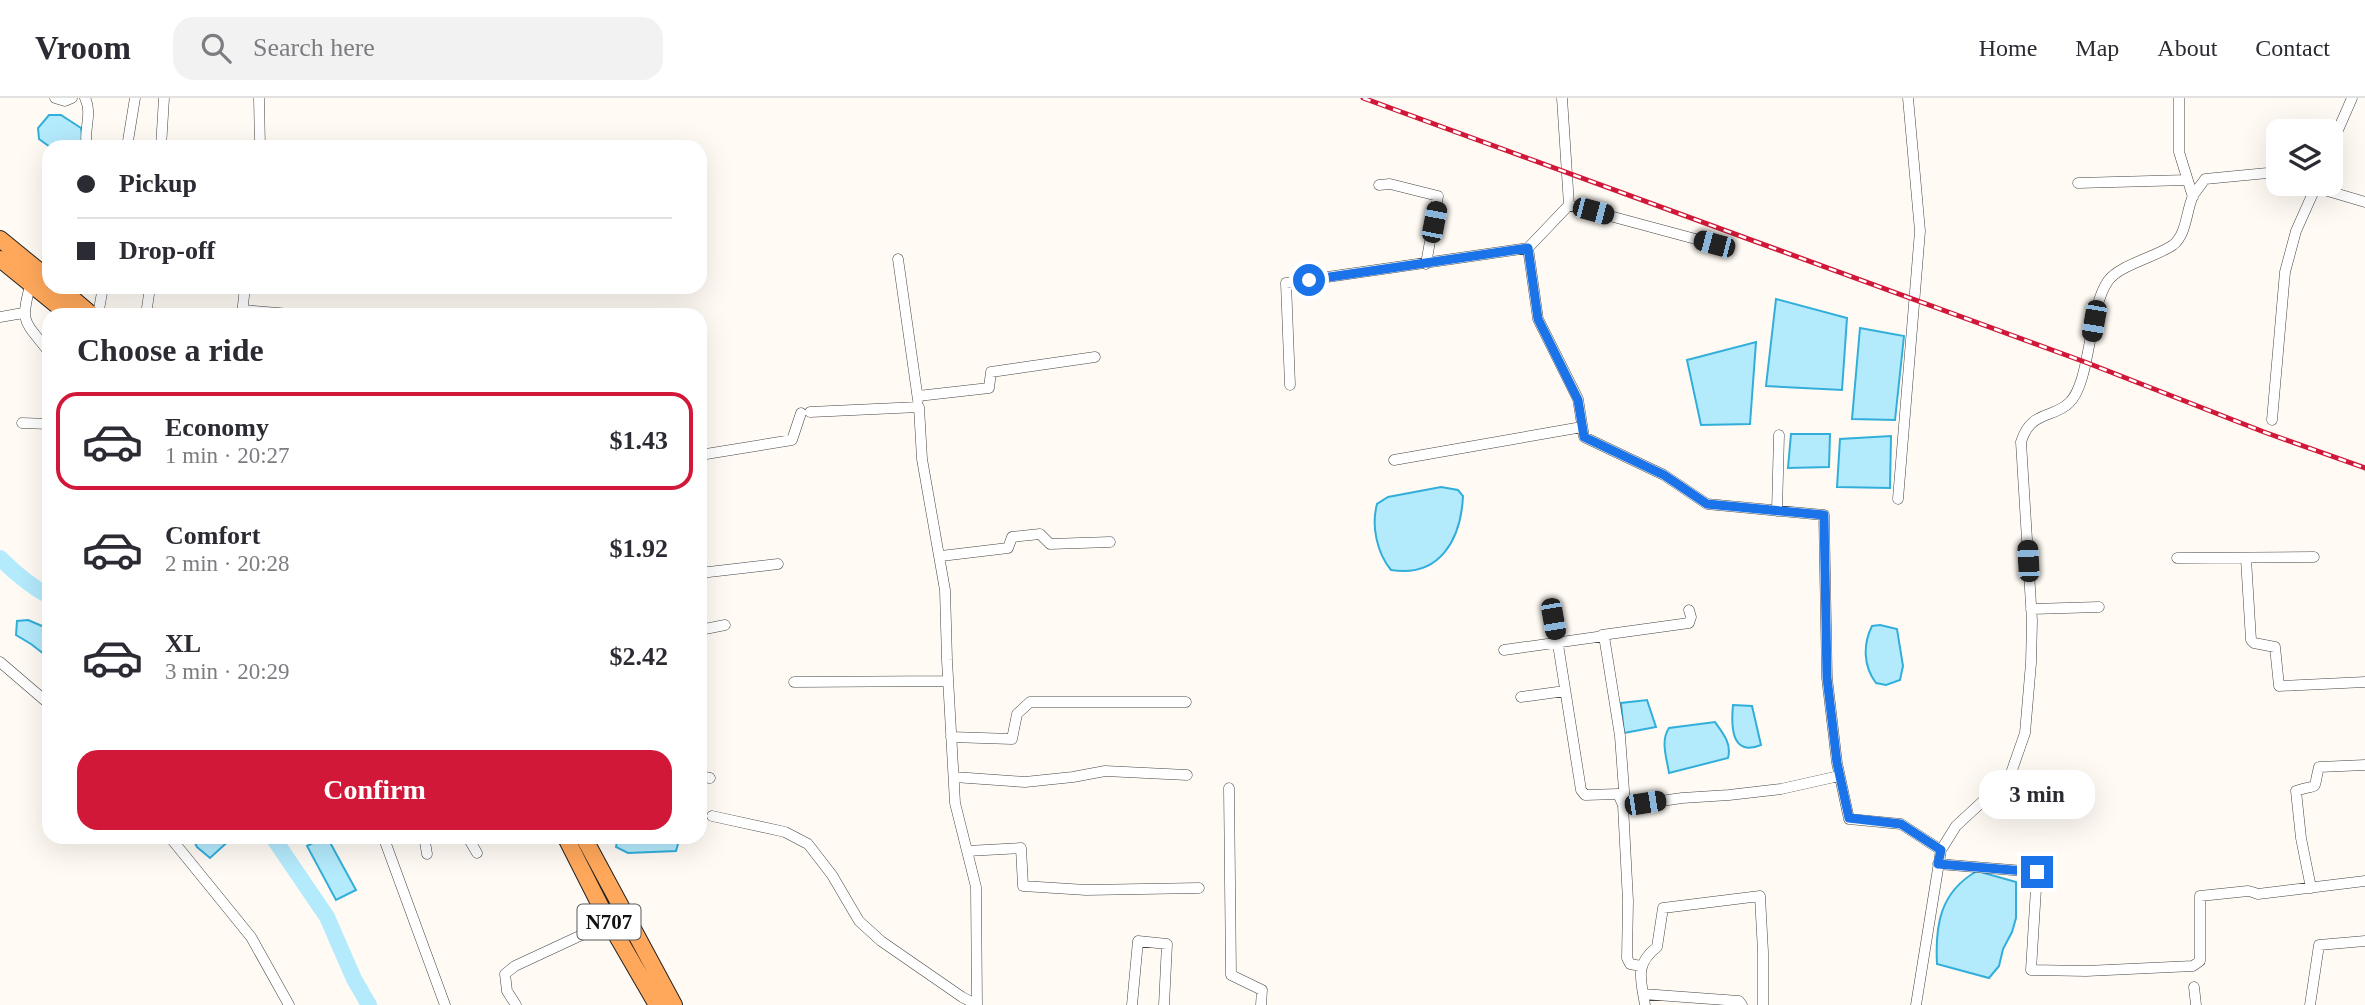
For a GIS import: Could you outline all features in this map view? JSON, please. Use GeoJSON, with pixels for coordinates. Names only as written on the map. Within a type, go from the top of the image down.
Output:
{"type":"FeatureCollection","features":[{"type":"Feature","properties":{"kind":"highway"},"geometry":{"type":"LineString","coordinates":[[0,239],[42,273]]}},
{"type":"Feature","properties":{"kind":"highway"},"geometry":{"type":"LineString","coordinates":[[0,259],[42,294]]}},
{"type":"Feature","properties":{"kind":"highway"},"geometry":{"type":"LineString","coordinates":[[43,294],[60,308]]}},
{"type":"Feature","properties":{"kind":"highway"},"geometry":{"type":"LineString","coordinates":[[70,294],[85,308]]}},
{"type":"Feature","properties":{"kind":"highway","name":"N707"},"geometry":{"type":"LineString","coordinates":[[569,844],[606,917],[657,1005]]}},
{"type":"Feature","properties":{"kind":"highway","name":"N707"},"geometry":{"type":"LineString","coordinates":[[587,844],[674,1005]]}},
{"type":"Feature","properties":{"kind":"street"},"geometry":{"type":"LineString","coordinates":[[55,98],[65,101],[72,98]]}},
{"type":"Feature","properties":{"kind":"street"},"geometry":{"type":"LineString","coordinates":[[85,140],[89,106],[86,98]]}},
{"type":"Feature","properties":{"kind":"street"},"geometry":{"type":"LineString","coordinates":[[128,140],[135,98]]}},
{"type":"Feature","properties":{"kind":"street"},"geometry":{"type":"LineString","coordinates":[[161,140],[164,98]]}},
{"type":"Feature","properties":{"kind":"street"},"geometry":{"type":"LineString","coordinates":[[259,98],[260,140]]}},
{"type":"Feature","properties":{"kind":"street"},"geometry":{"type":"LineString","coordinates":[[1290,385],[1286,283],[1528,248],[1569,205],[1562,98]]}},
{"type":"Feature","properties":{"kind":"street"},"geometry":{"type":"LineString","coordinates":[[1898,499],[1920,231],[1908,98]]}},
{"type":"Feature","properties":{"kind":"street"},"geometry":{"type":"LineString","coordinates":[[2179,98],[2179,152],[2193,197]]}},
{"type":"Feature","properties":{"kind":"street"},"geometry":{"type":"LineString","coordinates":[[2343,119],[2352,98]]}},
{"type":"Feature","properties":{"kind":"street"},"geometry":{"type":"LineString","coordinates":[[1916,1005],[1941,850],[1956,826],[2010,776],[2025,733],[2031,663],[2031,609],[2021,442],[2025,430],[2037,419],[2070,403],[2078,386],[2097,303],[2109,279],[2175,244],[2185,224],[2193,197],[2206,179],[2266,173]]}},
{"type":"Feature","properties":{"kind":"street"},"geometry":{"type":"LineString","coordinates":[[2077,183],[2187,180]]}},
{"type":"Feature","properties":{"kind":"street"},"geometry":{"type":"LineString","coordinates":[[1379,185],[1390,184],[1438,196],[1426,264]]}},
{"type":"Feature","properties":{"kind":"street"},"geometry":{"type":"LineString","coordinates":[[2272,420],[2286,272],[2296,231],[2312,196]]}},
{"type":"Feature","properties":{"kind":"street"},"geometry":{"type":"LineString","coordinates":[[2343,196],[2365,202]]}},
{"type":"Feature","properties":{"kind":"street"},"geometry":{"type":"LineString","coordinates":[[1569,205],[1714,244]]}},
{"type":"Feature","properties":{"kind":"street"},"geometry":{"type":"LineString","coordinates":[[1528,248],[1538,319],[1578,400],[1584,437],[1664,475],[1707,504],[1824,515],[1827,678],[1839,776],[1849,818],[1901,824],[1941,850]]}},
{"type":"Feature","properties":{"kind":"street"},"geometry":{"type":"LineString","coordinates":[[712,816],[785,832],[808,844],[832,875],[859,921],[881,941],[961,998],[976,1005],[976,887],[955,803],[945,590],[922,459],[918,396],[898,259]]}},
{"type":"Feature","properties":{"kind":"street"},"geometry":{"type":"LineString","coordinates":[[34,267],[23,313],[25,322],[42,343]]}},
{"type":"Feature","properties":{"kind":"street"},"geometry":{"type":"LineString","coordinates":[[0,317],[23,313]]}},
{"type":"Feature","properties":{"kind":"street"},"geometry":{"type":"LineString","coordinates":[[918,396],[989,388],[992,372],[1095,357]]}},
{"type":"Feature","properties":{"kind":"street"},"geometry":{"type":"LineString","coordinates":[[707,454],[792,440],[806,412],[919,407]]}},
{"type":"Feature","properties":{"kind":"street"},"geometry":{"type":"LineString","coordinates":[[22,423],[42,424]]}},
{"type":"Feature","properties":{"kind":"street"},"geometry":{"type":"LineString","coordinates":[[1394,460],[1582,427]]}},
{"type":"Feature","properties":{"kind":"street"},"geometry":{"type":"LineString","coordinates":[[1777,511],[1779,435]]}},
{"type":"Feature","properties":{"kind":"street"},"geometry":{"type":"LineString","coordinates":[[941,556],[1008,548],[1012,537],[1040,534],[1050,544],[1110,542]]}},
{"type":"Feature","properties":{"kind":"street"},"geometry":{"type":"LineString","coordinates":[[2177,558],[2314,556]]}},
{"type":"Feature","properties":{"kind":"street"},"geometry":{"type":"LineString","coordinates":[[2246,559],[2251,640],[2274,647],[2279,686],[2365,682]]}},
{"type":"Feature","properties":{"kind":"street"},"geometry":{"type":"LineString","coordinates":[[707,572],[778,564]]}},
{"type":"Feature","properties":{"kind":"street"},"geometry":{"type":"LineString","coordinates":[[2031,609],[2099,607]]}},
{"type":"Feature","properties":{"kind":"street"},"geometry":{"type":"LineString","coordinates":[[1504,650],[1689,623],[1689,610]]}},
{"type":"Feature","properties":{"kind":"street"},"geometry":{"type":"LineString","coordinates":[[1553,619],[1581,790],[1585,795],[1618,794],[1621,797],[1628,889],[1627,958],[1630,964],[1641,966]]}},
{"type":"Feature","properties":{"kind":"street"},"geometry":{"type":"LineString","coordinates":[[707,629],[725,625]]}},
{"type":"Feature","properties":{"kind":"street"},"geometry":{"type":"LineString","coordinates":[[1602,635],[1605,638],[1618,724],[1627,806],[1781,789],[1839,776]]}},
{"type":"Feature","properties":{"kind":"street"},"geometry":{"type":"LineString","coordinates":[[0,662],[42,698]]}},
{"type":"Feature","properties":{"kind":"street"},"geometry":{"type":"LineString","coordinates":[[794,682],[948,681]]}},
{"type":"Feature","properties":{"kind":"street"},"geometry":{"type":"LineString","coordinates":[[1521,697],[1565,691]]}},
{"type":"Feature","properties":{"kind":"street"},"geometry":{"type":"LineString","coordinates":[[951,737],[1012,739],[1017,714],[1030,702],[1186,702]]}},
{"type":"Feature","properties":{"kind":"street"},"geometry":{"type":"LineString","coordinates":[[2311,888],[2301,838],[2296,791],[2315,786],[2319,767],[2365,765]]}},
{"type":"Feature","properties":{"kind":"street"},"geometry":{"type":"LineString","coordinates":[[954,777],[1024,782],[1105,771],[1187,775]]}},
{"type":"Feature","properties":{"kind":"street"},"geometry":{"type":"LineString","coordinates":[[1229,788],[1231,975],[1262,990],[1261,1005]]}},
{"type":"Feature","properties":{"kind":"street"},"geometry":{"type":"LineString","coordinates":[[175,844],[251,937],[289,1005]]}},
{"type":"Feature","properties":{"kind":"street"},"geometry":{"type":"LineString","coordinates":[[386,844],[445,1005]]}},
{"type":"Feature","properties":{"kind":"street"},"geometry":{"type":"LineString","coordinates":[[425,844],[427,854]]}},
{"type":"Feature","properties":{"kind":"street"},"geometry":{"type":"LineString","coordinates":[[472,844],[477,853]]}},
{"type":"Feature","properties":{"kind":"street"},"geometry":{"type":"LineString","coordinates":[[967,850],[1021,848],[1023,886],[1086,890],[1199,888]]}},
{"type":"Feature","properties":{"kind":"street"},"geometry":{"type":"LineString","coordinates":[[1938,864],[2037,872],[2031,970],[2086,971],[2193,966],[2200,961],[2200,896],[2250,891],[2258,894],[2365,881]]}},
{"type":"Feature","properties":{"kind":"street"},"geometry":{"type":"LineString","coordinates":[[1742,1005],[1739,1001],[1644,1000],[1641,966],[1645,956],[1657,947],[1663,908],[1760,896],[1763,1005]]}},
{"type":"Feature","properties":{"kind":"street"},"geometry":{"type":"LineString","coordinates":[[516,1005],[507,991],[505,974],[515,966],[586,933],[606,917]]}},
{"type":"Feature","properties":{"kind":"street"},"geometry":{"type":"LineString","coordinates":[[1132,1005],[1138,941],[1167,944],[1164,1005]]}},
{"type":"Feature","properties":{"kind":"street"},"geometry":{"type":"LineString","coordinates":[[2309,1005],[2319,945],[2365,941]]}},
{"type":"Feature","properties":{"kind":"street"},"geometry":{"type":"LineString","coordinates":[[2194,987],[2196,1005]]}},
{"type":"Feature","properties":{"kind":"water"},"geometry":{"type":"Polygon","coordinates":[[[49,115],[61,115],[81,128],[83,140],[42,141],[39,139],[38,128],[49,115]]]}},
{"type":"Feature","properties":{"kind":"water"},"geometry":{"type":"Polygon","coordinates":[[[1776,299],[1847,318],[1842,390],[1766,386],[1776,299]]]}},
{"type":"Feature","properties":{"kind":"water"},"geometry":{"type":"Polygon","coordinates":[[[1860,328],[1904,336],[1895,420],[1852,419],[1860,328]]]}},
{"type":"Feature","properties":{"kind":"water"},"geometry":{"type":"Polygon","coordinates":[[[1756,342],[1750,424],[1701,425],[1687,360],[1756,342]]]}},
{"type":"Feature","properties":{"kind":"water"},"geometry":{"type":"Polygon","coordinates":[[[1791,434],[1830,434],[1829,467],[1788,468],[1791,434]]]}},
{"type":"Feature","properties":{"kind":"water"},"geometry":{"type":"Polygon","coordinates":[[[1891,436],[1890,488],[1837,487],[1840,439],[1891,436]]]}},
{"type":"Feature","properties":{"kind":"water"},"geometry":{"type":"Polygon","coordinates":[[[1441,487],[1458,490],[1463,496],[1458,527],[1445,552],[1423,568],[1391,570],[1382,556],[1377,539],[1377,504],[1388,497],[1441,487]]]}},
{"type":"Feature","properties":{"kind":"water"},"geometry":{"type":"Polygon","coordinates":[[[28,620],[42,626],[42,653],[16,635],[17,621],[28,620]]]}},
{"type":"Feature","properties":{"kind":"water"},"geometry":{"type":"Polygon","coordinates":[[[1872,626],[1897,629],[1903,666],[1900,680],[1886,685],[1876,683],[1866,655],[1872,626]]]}},
{"type":"Feature","properties":{"kind":"water"},"geometry":{"type":"Polygon","coordinates":[[[1647,700],[1656,727],[1624,733],[1621,703],[1647,700]]]}},
{"type":"Feature","properties":{"kind":"water"},"geometry":{"type":"Polygon","coordinates":[[[1733,705],[1752,706],[1761,745],[1751,748],[1738,743],[1733,730],[1733,705]]]}},
{"type":"Feature","properties":{"kind":"water"},"geometry":{"type":"Polygon","coordinates":[[[1715,722],[1728,743],[1728,758],[1669,773],[1665,744],[1669,728],[1715,722]]]}},
{"type":"Feature","properties":{"kind":"water"},"geometry":{"type":"Polygon","coordinates":[[[196,844],[225,844],[210,858],[196,844]]]}},
{"type":"Feature","properties":{"kind":"water"},"geometry":{"type":"Polygon","coordinates":[[[331,844],[356,890],[336,900],[307,846],[331,844]]]}},
{"type":"Feature","properties":{"kind":"water"},"geometry":{"type":"Polygon","coordinates":[[[617,844],[678,844],[676,851],[628,853],[616,847],[617,844]]]}},
{"type":"Feature","properties":{"kind":"water"},"geometry":{"type":"Polygon","coordinates":[[[1977,871],[2016,882],[2016,918],[1999,966],[1989,978],[1937,964],[1937,936],[1942,911],[1955,889],[1977,871]]]}},
{"type":"Feature","properties":{"kind":"waterway"},"geometry":{"type":"LineString","coordinates":[[0,558],[42,592]]}},
{"type":"Feature","properties":{"kind":"waterway"},"geometry":{"type":"LineString","coordinates":[[277,844],[327,917],[354,979],[369,1005]]}},
{"type":"Feature","properties":{"kind":"railway"},"geometry":{"type":"LineString","coordinates":[[1363,98],[2085,362],[2365,468]]}},
{"type":"Feature","properties":{"kind":"route"},"geometry":{"type":"LineString","coordinates":[[1309,280],[1528,248],[1538,319],[1578,400],[1584,437],[1664,475],[1707,504],[1824,515],[1827,678],[1837,763],[1849,818],[1901,824],[1941,850],[1938,864],[2037,872]]}}]}
